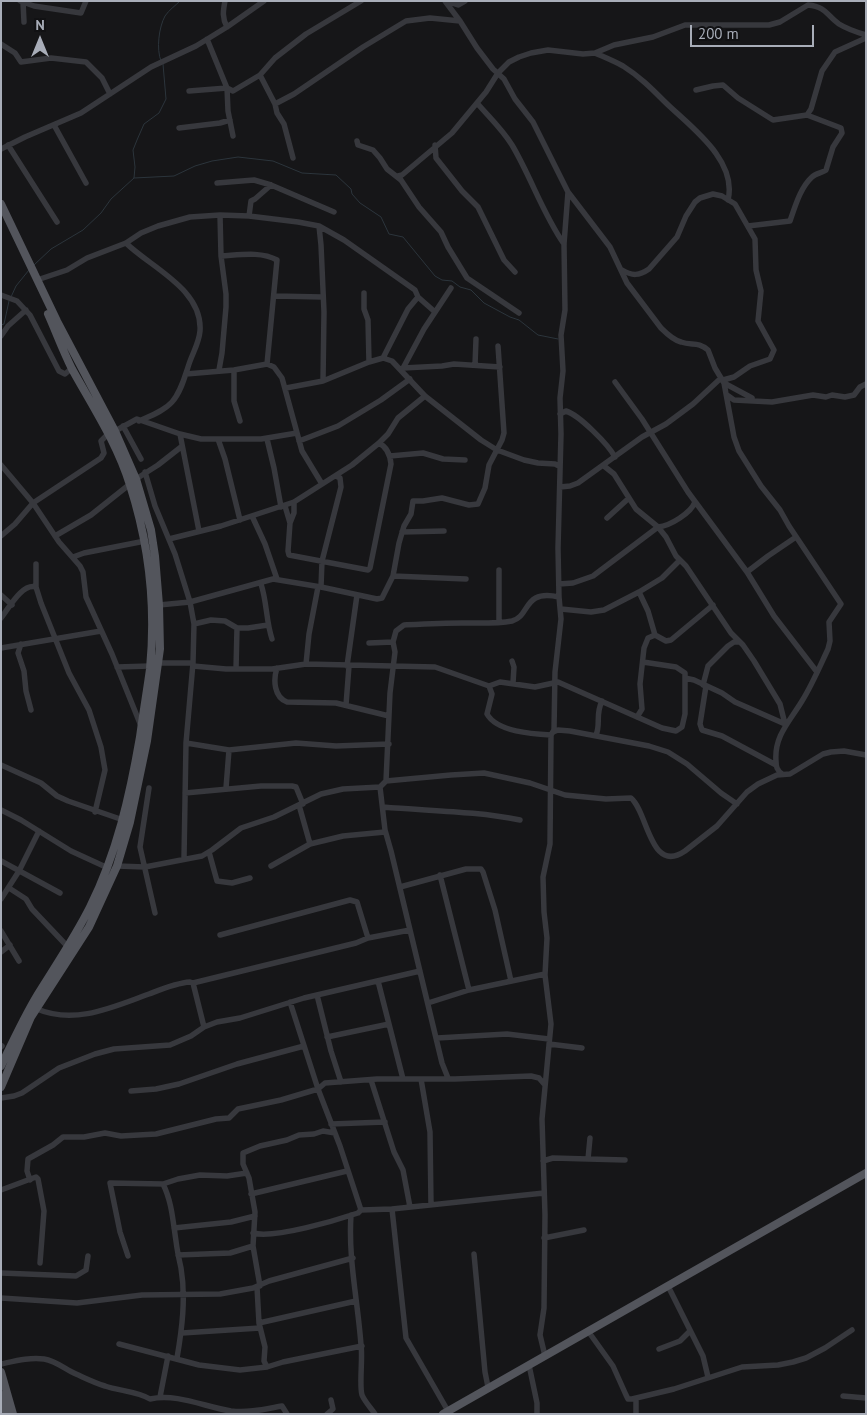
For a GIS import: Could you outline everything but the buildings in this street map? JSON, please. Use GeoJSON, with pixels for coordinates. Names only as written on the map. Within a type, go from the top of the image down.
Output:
{"type":"FeatureCollection","features":[{"type":"Feature","properties":{"kind":"main road"},"geometry":{"type":"LineString","coordinates":[[1,204],[36,280],[112,432],[133,481],[150,530],[155,556],[159,605],[158,662],[147,741],[117,866],[89,927],[24,1031],[1,1087]]}},
{"type":"Feature","properties":{"kind":"main road"},"geometry":{"type":"LineString","coordinates":[[1,213],[28,263]]}},
{"type":"Feature","properties":{"kind":"main road"},"geometry":{"type":"LineString","coordinates":[[36,280],[72,368],[112,432]]}},
{"type":"Feature","properties":{"kind":"main road"},"geometry":{"type":"LineString","coordinates":[[1,1066],[38,994],[68,947],[90,907],[127,821],[150,666],[152,628],[150,575],[133,481]]}},
{"type":"Feature","properties":{"kind":"main road"},"geometry":{"type":"LineString","coordinates":[[446,1412],[866,1173]]}},
{"type":"Feature","properties":{"kind":"main road"},"geometry":{"type":"LineString","coordinates":[[1,1372],[13,1414]]}},
{"type":"Feature","properties":{"kind":"main road"},"geometry":{"type":"LineString","coordinates":[[1,1395],[6,1414]]}},
{"type":"Feature","properties":{"kind":"street"},"geometry":{"type":"LineString","coordinates":[[24,22],[21,2],[34,6],[81,13],[86,1]]}},
{"type":"Feature","properties":{"kind":"street"},"geometry":{"type":"LineString","coordinates":[[225,1],[223,14],[227,28]]}},
{"type":"Feature","properties":{"kind":"street"},"geometry":{"type":"LineString","coordinates":[[1,149],[81,113],[151,67],[227,28],[264,1]]}},
{"type":"Feature","properties":{"kind":"street"},"geometry":{"type":"LineString","coordinates":[[189,91],[227,88],[233,91],[237,89],[260,74],[275,58],[306,34],[361,1]]}},
{"type":"Feature","properties":{"kind":"street"},"geometry":{"type":"LineString","coordinates":[[445,1],[458,5],[465,1]]}},
{"type":"Feature","properties":{"kind":"street"},"geometry":{"type":"LineString","coordinates":[[445,1],[477,48],[504,78],[515,99],[533,122],[568,192],[610,247],[627,283],[660,328],[666,334],[681,342],[695,343],[707,348],[715,368],[723,381],[734,437],[739,451],[841,604],[829,622],[830,641],[828,649],[802,702],[785,724],[775,750],[778,771]]}},
{"type":"Feature","properties":{"kind":"street"},"geometry":{"type":"LineString","coordinates":[[357,141],[358,144],[373,150],[395,177],[400,177],[452,132],[477,103],[498,72],[509,62],[531,53],[548,50],[583,54],[595,53],[614,45],[653,37],[685,25],[776,24],[808,5],[824,10],[845,28],[866,37]]}},
{"type":"Feature","properties":{"kind":"street"},"geometry":{"type":"LineString","coordinates":[[275,104],[294,94],[399,24],[406,21],[430,18],[460,21]]}},
{"type":"Feature","properties":{"kind":"street"},"geometry":{"type":"LineString","coordinates":[[806,114],[811,109],[822,71],[835,52],[866,37]]}},
{"type":"Feature","properties":{"kind":"street"},"geometry":{"type":"LineString","coordinates":[[207,39],[227,88],[233,136]]}},
{"type":"Feature","properties":{"kind":"street"},"geometry":{"type":"LineString","coordinates":[[1,44],[15,53],[21,62],[51,58],[86,62],[102,78],[110,94]]}},
{"type":"Feature","properties":{"kind":"street"},"geometry":{"type":"LineString","coordinates":[[595,53],[622,65],[643,80],[706,139],[718,156],[727,178],[728,200]]}},
{"type":"Feature","properties":{"kind":"street"},"geometry":{"type":"LineString","coordinates":[[260,74],[286,131],[293,158]]}},
{"type":"Feature","properties":{"kind":"street"},"geometry":{"type":"LineString","coordinates":[[696,90],[723,85],[738,98],[774,120],[806,114],[841,128],[842,133],[833,147],[826,170],[810,179],[800,194],[790,221],[748,226]]}},
{"type":"Feature","properties":{"kind":"street"},"geometry":{"type":"LineString","coordinates":[[477,103],[511,144],[564,244]]}},
{"type":"Feature","properties":{"kind":"street"},"geometry":{"type":"LineString","coordinates":[[179,128],[230,120]]}},
{"type":"Feature","properties":{"kind":"street"},"geometry":{"type":"LineString","coordinates":[[54,125],[86,183]]}},
{"type":"Feature","properties":{"kind":"street"},"geometry":{"type":"LineString","coordinates":[[8,145],[57,222]]}},
{"type":"Feature","properties":{"kind":"street"},"geometry":{"type":"LineString","coordinates":[[435,146],[436,158],[462,191],[478,207],[504,260],[514,272]]}},
{"type":"Feature","properties":{"kind":"street"},"geometry":{"type":"LineString","coordinates":[[400,177],[420,207],[441,232],[468,278],[519,313]]}},
{"type":"Feature","properties":{"kind":"street"},"geometry":{"type":"LineString","coordinates":[[217,183],[238,182],[247,179],[271,185],[334,212]]}},
{"type":"Feature","properties":{"kind":"street"},"geometry":{"type":"LineString","coordinates":[[249,216],[251,201],[256,199],[271,185]]}},
{"type":"Feature","properties":{"kind":"street"},"geometry":{"type":"LineString","coordinates":[[545,1356],[540,1335],[544,1308],[542,1119],[551,1018],[546,993],[547,938],[543,876],[550,849],[552,734],[556,656],[560,634],[561,610],[558,597],[560,487],[558,464],[562,371],[561,335],[565,310],[564,244],[568,192]]}},
{"type":"Feature","properties":{"kind":"street"},"geometry":{"type":"LineString","coordinates":[[560,487],[578,483],[642,437],[666,424],[723,381],[734,377],[750,366],[770,359],[774,350],[758,321],[761,291],[756,270],[756,245],[748,226],[735,204],[728,200],[713,194],[700,198],[686,216],[677,237],[649,269],[634,275],[622,270]]}},
{"type":"Feature","properties":{"kind":"street"},"geometry":{"type":"LineString","coordinates":[[219,370],[226,307],[224,269],[221,256],[220,215]]}},
{"type":"Feature","properties":{"kind":"street"},"geometry":{"type":"LineString","coordinates":[[36,280],[67,270],[87,258],[126,243],[141,233],[190,216],[249,216],[319,226],[344,240],[415,290],[418,297],[434,312]]}},
{"type":"Feature","properties":{"kind":"street"},"geometry":{"type":"LineString","coordinates":[[319,226],[324,312],[323,381]]}},
{"type":"Feature","properties":{"kind":"street"},"geometry":{"type":"LineString","coordinates":[[126,243],[178,285],[188,297],[197,313],[200,325],[198,339],[186,374],[173,401],[165,408],[139,421]]}},
{"type":"Feature","properties":{"kind":"street"},"geometry":{"type":"LineString","coordinates":[[221,256],[262,255],[276,258],[278,262],[267,364]]}},
{"type":"Feature","properties":{"kind":"street"},"geometry":{"type":"LineString","coordinates":[[402,369],[434,312],[451,288]]}},
{"type":"Feature","properties":{"kind":"street"},"geometry":{"type":"LineString","coordinates":[[364,293],[364,309],[368,320],[369,362]]}},
{"type":"Feature","properties":{"kind":"street"},"geometry":{"type":"LineString","coordinates":[[1,295],[18,301],[26,310],[40,331],[59,371],[65,374],[72,368]]}},
{"type":"Feature","properties":{"kind":"street"},"geometry":{"type":"LineString","coordinates":[[275,296],[322,297]]}},
{"type":"Feature","properties":{"kind":"street"},"geometry":{"type":"LineString","coordinates":[[383,358],[408,309],[418,297]]}},
{"type":"Feature","properties":{"kind":"street"},"geometry":{"type":"LineString","coordinates":[[1,336],[8,326],[26,310]]}},
{"type":"Feature","properties":{"kind":"street"},"geometry":{"type":"LineString","coordinates":[[474,365],[476,339]]}},
{"type":"Feature","properties":{"kind":"street"},"geometry":{"type":"LineString","coordinates":[[159,605],[190,602],[277,579],[376,599],[382,598],[393,576],[402,532],[411,514],[414,500],[423,501],[442,498],[469,506],[478,504],[485,488],[489,465],[504,433],[498,346]]}},
{"type":"Feature","properties":{"kind":"street"},"geometry":{"type":"LineString","coordinates":[[286,388],[323,381],[383,358],[392,361],[402,369],[425,396],[481,440],[497,450],[538,464],[558,464]]}},
{"type":"Feature","properties":{"kind":"street"},"geometry":{"type":"LineString","coordinates":[[186,374],[234,370],[267,364],[274,367],[279,372],[286,388],[302,451],[322,484]]}},
{"type":"Feature","properties":{"kind":"street"},"geometry":{"type":"LineString","coordinates":[[402,369],[454,364],[500,367]]}},
{"type":"Feature","properties":{"kind":"street"},"geometry":{"type":"LineString","coordinates":[[234,370],[234,401],[240,421]]}},
{"type":"Feature","properties":{"kind":"street"},"geometry":{"type":"LineString","coordinates":[[299,440],[338,426],[381,400],[410,378]]}},
{"type":"Feature","properties":{"kind":"street"},"geometry":{"type":"LineString","coordinates":[[723,381],[738,392],[756,400]]}},
{"type":"Feature","properties":{"kind":"street"},"geometry":{"type":"LineString","coordinates":[[615,382],[628,398],[695,502],[747,572],[774,616],[817,672]]}},
{"type":"Feature","properties":{"kind":"street"},"geometry":{"type":"LineString","coordinates":[[727,395],[734,400],[772,402],[813,395],[826,397],[834,395],[850,396],[866,384]]}},
{"type":"Feature","properties":{"kind":"street"},"geometry":{"type":"LineString","coordinates":[[169,539],[240,520],[294,502],[336,476],[379,443],[388,434],[398,418],[425,396]]}},
{"type":"Feature","properties":{"kind":"street"},"geometry":{"type":"LineString","coordinates":[[729,406],[734,400]]}},
{"type":"Feature","properties":{"kind":"street"},"geometry":{"type":"LineString","coordinates":[[560,414],[566,411],[573,414],[605,442],[615,457]]}},
{"type":"Feature","properties":{"kind":"street"},"geometry":{"type":"LineString","coordinates":[[1,536],[15,524],[33,503],[102,458],[104,453],[101,441],[112,432],[137,419],[180,434],[218,440],[267,439],[297,433]]}},
{"type":"Feature","properties":{"kind":"street"},"geometry":{"type":"LineString","coordinates":[[123,426],[141,459]]}},
{"type":"Feature","properties":{"kind":"street"},"geometry":{"type":"LineString","coordinates":[[180,434],[181,447],[199,531]]}},
{"type":"Feature","properties":{"kind":"street"},"geometry":{"type":"LineString","coordinates":[[267,439],[283,507],[290,523]]}},
{"type":"Feature","properties":{"kind":"street"},"geometry":{"type":"LineString","coordinates":[[218,440],[225,459],[240,520]]}},
{"type":"Feature","properties":{"kind":"street"},"geometry":{"type":"LineString","coordinates":[[294,502],[294,513],[290,523],[289,555],[366,571],[370,568],[389,476],[390,456],[384,446],[379,443]]}},
{"type":"Feature","properties":{"kind":"street"},"geometry":{"type":"LineString","coordinates":[[54,536],[91,515],[133,481],[181,447]]}},
{"type":"Feature","properties":{"kind":"street"},"geometry":{"type":"LineString","coordinates":[[390,456],[423,453],[443,459],[465,460]]}},
{"type":"Feature","properties":{"kind":"street"},"geometry":{"type":"LineString","coordinates":[[604,466],[614,474],[636,509],[658,530],[686,566],[736,641],[761,671],[780,704],[785,724]]}},
{"type":"Feature","properties":{"kind":"street"},"geometry":{"type":"LineString","coordinates":[[3,470],[33,503],[54,536],[73,557],[83,572],[86,597],[141,727]]}},
{"type":"Feature","properties":{"kind":"street"},"geometry":{"type":"LineString","coordinates":[[145,472],[155,506],[169,539],[190,602],[194,624],[193,665],[186,743],[184,858]]}},
{"type":"Feature","properties":{"kind":"street"},"geometry":{"type":"LineString","coordinates":[[306,664],[309,634],[319,587],[322,561],[333,512],[339,495],[341,480],[336,476]]}},
{"type":"Feature","properties":{"kind":"street"},"geometry":{"type":"LineString","coordinates":[[607,518],[629,498]]}},
{"type":"Feature","properties":{"kind":"street"},"geometry":{"type":"LineString","coordinates":[[559,584],[593,576],[693,507],[695,502]]}},
{"type":"Feature","properties":{"kind":"street"},"geometry":{"type":"LineString","coordinates":[[252,516],[265,544],[277,579]]}},
{"type":"Feature","properties":{"kind":"street"},"geometry":{"type":"LineString","coordinates":[[402,532],[444,531]]}},
{"type":"Feature","properties":{"kind":"street"},"geometry":{"type":"LineString","coordinates":[[747,572],[796,537]]}},
{"type":"Feature","properties":{"kind":"street"},"geometry":{"type":"LineString","coordinates":[[73,557],[145,540]]}},
{"type":"Feature","properties":{"kind":"street"},"geometry":{"type":"LineString","coordinates":[[561,610],[598,612],[639,592],[667,574],[680,560]]}},
{"type":"Feature","properties":{"kind":"street"},"geometry":{"type":"LineString","coordinates":[[36,564],[36,587],[46,617],[57,639],[69,673],[89,710],[104,761],[104,779],[95,812]]}},
{"type":"Feature","properties":{"kind":"street"},"geometry":{"type":"LineString","coordinates":[[499,570],[499,622]]}},
{"type":"Feature","properties":{"kind":"street"},"geometry":{"type":"LineString","coordinates":[[393,576],[466,579]]}},
{"type":"Feature","properties":{"kind":"street"},"geometry":{"type":"LineString","coordinates":[[261,584],[272,639]]}},
{"type":"Feature","properties":{"kind":"street"},"geometry":{"type":"LineString","coordinates":[[1,618],[26,588],[36,587]]}},
{"type":"Feature","properties":{"kind":"street"},"geometry":{"type":"LineString","coordinates":[[639,592],[655,635],[666,641],[671,640],[713,605]]}},
{"type":"Feature","properties":{"kind":"street"},"geometry":{"type":"LineString","coordinates":[[386,781],[392,666],[395,652],[393,642],[396,631],[404,625],[499,622],[517,619],[536,597],[547,594],[558,597]]}},
{"type":"Feature","properties":{"kind":"street"},"geometry":{"type":"LineString","coordinates":[[1,595],[12,605]]}},
{"type":"Feature","properties":{"kind":"street"},"geometry":{"type":"LineString","coordinates":[[346,705],[348,666],[357,595]]}},
{"type":"Feature","properties":{"kind":"street"},"geometry":{"type":"LineString","coordinates":[[194,624],[211,620],[225,621],[237,628],[268,625]]}},
{"type":"Feature","properties":{"kind":"street"},"geometry":{"type":"LineString","coordinates":[[236,669],[237,628]]}},
{"type":"Feature","properties":{"kind":"street"},"geometry":{"type":"LineString","coordinates":[[1,648],[101,631]]}},
{"type":"Feature","properties":{"kind":"street"},"geometry":{"type":"LineString","coordinates":[[637,717],[642,709],[640,684],[646,642],[648,638],[655,635]]}},
{"type":"Feature","properties":{"kind":"street"},"geometry":{"type":"LineString","coordinates":[[736,641],[706,668],[700,724],[702,730],[722,736],[778,771],[790,774],[824,754],[831,752],[844,750],[866,754]]}},
{"type":"Feature","properties":{"kind":"street"},"geometry":{"type":"LineString","coordinates":[[370,643],[393,642]]}},
{"type":"Feature","properties":{"kind":"street"},"geometry":{"type":"LineString","coordinates":[[21,644],[18,653],[24,671],[26,691],[31,710]]}},
{"type":"Feature","properties":{"kind":"street"},"geometry":{"type":"LineString","coordinates":[[512,660],[514,667],[513,683]]}},
{"type":"Feature","properties":{"kind":"street"},"geometry":{"type":"LineString","coordinates":[[158,662],[193,665],[210,669],[275,670],[306,664],[435,668],[489,686],[500,682],[535,687],[555,682],[567,685],[662,728],[676,731],[682,727],[685,714],[684,673],[676,667],[642,662]]}},
{"type":"Feature","properties":{"kind":"street"},"geometry":{"type":"LineString","coordinates":[[117,667],[150,666]]}},
{"type":"Feature","properties":{"kind":"street"},"geometry":{"type":"LineString","coordinates":[[275,670],[276,692],[287,702],[346,705],[389,716]]}},
{"type":"Feature","properties":{"kind":"street"},"geometry":{"type":"LineString","coordinates":[[685,678],[705,685],[735,702],[785,724]]}},
{"type":"Feature","properties":{"kind":"street"},"geometry":{"type":"LineString","coordinates":[[489,686],[492,694],[487,714],[490,719],[503,726],[525,733],[552,734],[563,730],[596,735],[668,752],[687,764],[737,804]]}},
{"type":"Feature","properties":{"kind":"street"},"geometry":{"type":"LineString","coordinates":[[596,735],[598,712],[602,701]]}},
{"type":"Feature","properties":{"kind":"street"},"geometry":{"type":"LineString","coordinates":[[186,743],[229,750],[296,743],[336,746],[389,744]]}},
{"type":"Feature","properties":{"kind":"street"},"geometry":{"type":"LineString","coordinates":[[226,788],[229,750]]}},
{"type":"Feature","properties":{"kind":"street"},"geometry":{"type":"LineString","coordinates":[[1,765],[41,783],[57,796],[95,812],[127,821]]}},
{"type":"Feature","properties":{"kind":"street"},"geometry":{"type":"LineString","coordinates":[[117,866],[146,867],[196,857],[209,852],[241,828],[261,822],[311,798],[332,791],[380,787],[386,781],[451,774],[484,774],[565,794],[606,799],[631,798],[639,810],[652,844],[661,852],[673,856],[680,855],[717,826],[746,792],[778,771]]}},
{"type":"Feature","properties":{"kind":"street"},"geometry":{"type":"LineString","coordinates":[[185,793],[226,788],[294,786],[296,787],[301,804],[310,844]]}},
{"type":"Feature","properties":{"kind":"street"},"geometry":{"type":"LineString","coordinates":[[380,787],[385,832],[442,1062],[448,1078]]}},
{"type":"Feature","properties":{"kind":"street"},"geometry":{"type":"LineString","coordinates":[[149,788],[140,847],[155,914]]}},
{"type":"Feature","properties":{"kind":"street"},"geometry":{"type":"LineString","coordinates":[[383,807],[462,812],[520,820]]}},
{"type":"Feature","properties":{"kind":"street"},"geometry":{"type":"LineString","coordinates":[[1,810],[71,851],[108,868]]}},
{"type":"Feature","properties":{"kind":"street"},"geometry":{"type":"LineString","coordinates":[[1,899],[19,871],[39,831]]}},
{"type":"Feature","properties":{"kind":"street"},"geometry":{"type":"LineString","coordinates":[[271,866],[310,844],[343,836],[385,832]]}},
{"type":"Feature","properties":{"kind":"street"},"geometry":{"type":"LineString","coordinates":[[209,852],[217,881],[232,883],[250,878]]}},
{"type":"Feature","properties":{"kind":"street"},"geometry":{"type":"LineString","coordinates":[[1,861],[60,893]]}},
{"type":"Feature","properties":{"kind":"street"},"geometry":{"type":"LineString","coordinates":[[400,887],[440,875],[479,868],[483,872],[496,910],[511,981]]}},
{"type":"Feature","properties":{"kind":"street"},"geometry":{"type":"LineString","coordinates":[[440,875],[469,990]]}},
{"type":"Feature","properties":{"kind":"street"},"geometry":{"type":"LineString","coordinates":[[9,888],[26,899],[32,909],[68,947]]}},
{"type":"Feature","properties":{"kind":"street"},"geometry":{"type":"LineString","coordinates":[[220,935],[350,900],[357,902],[368,938]]}},
{"type":"Feature","properties":{"kind":"street"},"geometry":{"type":"LineString","coordinates":[[37,1009],[55,1014],[89,1014],[163,988],[188,982],[193,983],[356,943],[368,938],[410,930]]}},
{"type":"Feature","properties":{"kind":"street"},"geometry":{"type":"LineString","coordinates":[[1,931],[19,961]]}},
{"type":"Feature","properties":{"kind":"street"},"geometry":{"type":"LineString","coordinates":[[1,952],[10,945]]}},
{"type":"Feature","properties":{"kind":"street"},"geometry":{"type":"LineString","coordinates":[[1,1098],[22,1093],[58,1068],[75,1061],[114,1050],[170,1045],[191,1036],[204,1027],[317,995],[420,971]]}},
{"type":"Feature","properties":{"kind":"street"},"geometry":{"type":"LineString","coordinates":[[428,1003],[469,990],[546,974]]}},
{"type":"Feature","properties":{"kind":"street"},"geometry":{"type":"LineString","coordinates":[[378,981],[403,1079]]}},
{"type":"Feature","properties":{"kind":"street"},"geometry":{"type":"LineString","coordinates":[[193,983],[204,1027]]}},
{"type":"Feature","properties":{"kind":"street"},"geometry":{"type":"LineString","coordinates":[[317,995],[327,1037],[341,1082]]}},
{"type":"Feature","properties":{"kind":"street"},"geometry":{"type":"LineString","coordinates":[[290,1002],[318,1089],[340,1146],[361,1210]]}},
{"type":"Feature","properties":{"kind":"street"},"geometry":{"type":"LineString","coordinates":[[327,1037],[389,1024]]}},
{"type":"Feature","properties":{"kind":"street"},"geometry":{"type":"LineString","coordinates":[[437,1038],[507,1034],[582,1048]]}},
{"type":"Feature","properties":{"kind":"street"},"geometry":{"type":"LineString","coordinates":[[1,1046],[10,1047]]}},
{"type":"Feature","properties":{"kind":"street"},"geometry":{"type":"LineString","coordinates":[[131,1090],[156,1089],[179,1084],[216,1070],[304,1046]]}},
{"type":"Feature","properties":{"kind":"street"},"geometry":{"type":"LineString","coordinates":[[30,1180],[26,1164],[28,1159],[64,1137],[84,1137],[105,1133],[121,1136],[156,1134],[216,1119],[228,1118],[238,1109],[272,1103],[318,1089],[325,1083],[531,1076],[539,1078],[544,1085]]}},
{"type":"Feature","properties":{"kind":"street"},"geometry":{"type":"LineString","coordinates":[[421,1079],[430,1132],[432,1205]]}},
{"type":"Feature","properties":{"kind":"street"},"geometry":{"type":"LineString","coordinates":[[371,1080],[394,1152],[405,1176],[410,1207]]}},
{"type":"Feature","properties":{"kind":"street"},"geometry":{"type":"LineString","coordinates":[[332,1124],[385,1122]]}},
{"type":"Feature","properties":{"kind":"street"},"geometry":{"type":"LineString","coordinates":[[267,1368],[264,1361],[265,1347],[260,1326],[259,1286],[253,1246],[251,1194],[243,1154],[244,1152],[299,1135],[323,1131],[334,1133]]}},
{"type":"Feature","properties":{"kind":"street"},"geometry":{"type":"LineString","coordinates":[[588,1159],[590,1138]]}},
{"type":"Feature","properties":{"kind":"street"},"geometry":{"type":"LineString","coordinates":[[543,1161],[553,1158],[625,1160]]}},
{"type":"Feature","properties":{"kind":"street"},"geometry":{"type":"LineString","coordinates":[[251,1194],[347,1171]]}},
{"type":"Feature","properties":{"kind":"street"},"geometry":{"type":"LineString","coordinates":[[128,1256],[120,1232],[110,1183],[163,1184],[200,1175],[228,1176],[247,1173]]}},
{"type":"Feature","properties":{"kind":"street"},"geometry":{"type":"LineString","coordinates":[[1,1190],[36,1177],[38,1180],[44,1218],[40,1263]]}},
{"type":"Feature","properties":{"kind":"street"},"geometry":{"type":"LineString","coordinates":[[163,1184],[174,1228],[181,1269],[183,1295],[182,1333],[177,1358]]}},
{"type":"Feature","properties":{"kind":"street"},"geometry":{"type":"LineString","coordinates":[[254,1233],[261,1234],[294,1230],[351,1215],[361,1210],[392,1209],[544,1193]]}},
{"type":"Feature","properties":{"kind":"street"},"geometry":{"type":"LineString","coordinates":[[392,1209],[406,1338],[446,1412]]}},
{"type":"Feature","properties":{"kind":"street"},"geometry":{"type":"LineString","coordinates":[[351,1215],[352,1258],[362,1346],[361,1392],[375,1414]]}},
{"type":"Feature","properties":{"kind":"street"},"geometry":{"type":"LineString","coordinates":[[174,1228],[253,1218]]}},
{"type":"Feature","properties":{"kind":"street"},"geometry":{"type":"LineString","coordinates":[[544,1238],[584,1230]]}},
{"type":"Feature","properties":{"kind":"street"},"geometry":{"type":"LineString","coordinates":[[178,1255],[230,1253],[253,1246]]}},
{"type":"Feature","properties":{"kind":"street"},"geometry":{"type":"LineString","coordinates":[[474,1254],[488,1387]]}},
{"type":"Feature","properties":{"kind":"street"},"geometry":{"type":"LineString","coordinates":[[1,1273],[76,1276],[86,1270],[88,1256]]}},
{"type":"Feature","properties":{"kind":"street"},"geometry":{"type":"LineString","coordinates":[[1,1298],[77,1303],[142,1295],[220,1294],[259,1286],[269,1281],[352,1258]]}},
{"type":"Feature","properties":{"kind":"street"},"geometry":{"type":"LineString","coordinates":[[668,1286],[703,1356],[708,1377]]}},
{"type":"Feature","properties":{"kind":"street"},"geometry":{"type":"LineString","coordinates":[[182,1333],[260,1326],[356,1301]]}},
{"type":"Feature","properties":{"kind":"street"},"geometry":{"type":"LineString","coordinates":[[588,1332],[613,1366],[626,1395],[630,1399],[674,1388],[742,1367],[778,1365],[800,1360],[825,1348],[852,1330]]}},
{"type":"Feature","properties":{"kind":"street"},"geometry":{"type":"LineString","coordinates":[[659,1349],[680,1341],[690,1331]]}},
{"type":"Feature","properties":{"kind":"street"},"geometry":{"type":"LineString","coordinates":[[120,1344],[230,1370],[267,1368],[283,1362],[362,1346]]}},
{"type":"Feature","properties":{"kind":"street"},"geometry":{"type":"LineString","coordinates":[[160,1397],[168,1356]]}},
{"type":"Feature","properties":{"kind":"street"},"geometry":{"type":"LineString","coordinates":[[1,1364],[24,1360],[45,1360],[54,1362],[121,1392],[145,1396],[150,1399],[160,1397],[200,1403],[232,1411],[261,1410],[282,1406],[287,1414]]}},
{"type":"Feature","properties":{"kind":"street"},"geometry":{"type":"LineString","coordinates":[[529,1365],[537,1403],[537,1414]]}},
{"type":"Feature","properties":{"kind":"street"},"geometry":{"type":"LineString","coordinates":[[843,1396],[866,1398]]}},
{"type":"Feature","properties":{"kind":"street"},"geometry":{"type":"LineString","coordinates":[[636,1398],[636,1414]]}},
{"type":"Feature","properties":{"kind":"street"},"geometry":{"type":"LineString","coordinates":[[326,1414],[333,1408],[331,1400]]}},
{"type":"Feature","properties":{"kind":"waterway"},"geometry":{"type":"LineString","coordinates":[[161,61],[158,44],[161,26],[167,14],[180,1]]}},
{"type":"Feature","properties":{"kind":"waterway"},"geometry":{"type":"LineString","coordinates":[[34,265],[51,249],[83,230],[101,213],[111,199],[134,178],[133,150],[137,140],[144,124],[159,113],[166,99],[163,64]]}},
{"type":"Feature","properties":{"kind":"waterway"},"geometry":{"type":"LineString","coordinates":[[134,178],[174,176],[195,166],[238,157],[273,161],[302,173],[336,175],[351,189],[352,194],[360,203],[381,217],[389,234],[403,237],[435,276],[442,280],[452,281],[460,287],[471,290],[484,303],[519,320],[538,335],[558,339]]}},
{"type":"Feature","properties":{"kind":"waterway"},"geometry":{"type":"LineString","coordinates":[[11,297],[16,286],[29,270]]}},
{"type":"Feature","properties":{"kind":"waterway"},"geometry":{"type":"LineString","coordinates":[[1,325],[4,324],[9,301]]}}]}
